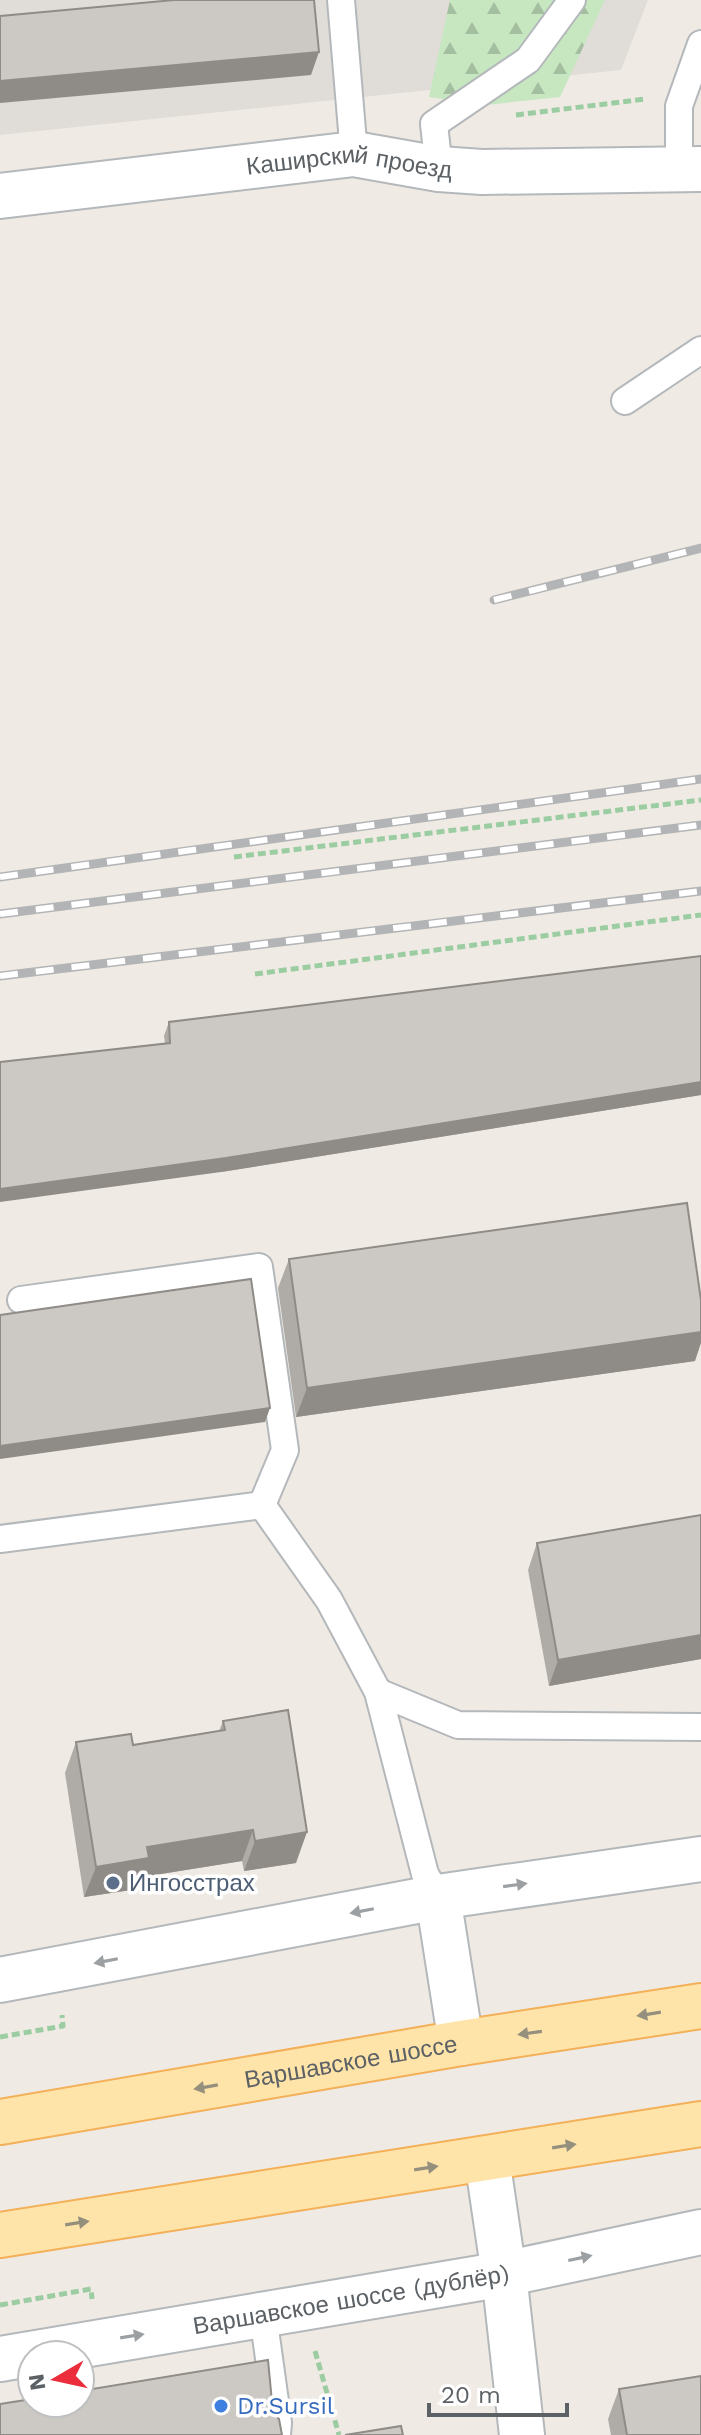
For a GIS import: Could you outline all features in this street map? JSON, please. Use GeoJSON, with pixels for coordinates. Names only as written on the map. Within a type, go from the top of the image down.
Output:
{"type":"FeatureCollection","features":[{"type":"Feature","properties":{"kind":"main road","name":"Варшавское шоссе"},"geometry":{"type":"LineString","coordinates":[[0,2122],[461,2043],[701,2006]]}},
{"type":"Feature","properties":{"kind":"main road"},"geometry":{"type":"LineString","coordinates":[[0,2235],[701,2124]]}},
{"type":"Feature","properties":{"kind":"street","name":"Каширский проезд"},"geometry":{"type":"LineString","coordinates":[[0,196],[354,154],[439,169],[482,172],[690,169]]}},
{"type":"Feature","properties":{"kind":"street"},"geometry":{"type":"LineString","coordinates":[[0,1980],[438,1897],[701,1859]]}},
{"type":"Feature","properties":{"kind":"street"},"geometry":{"type":"LineString","coordinates":[[438,1897],[461,2043]]}},
{"type":"Feature","properties":{"kind":"street"},"geometry":{"type":"LineString","coordinates":[[487,2159],[522,2435]]}},
{"type":"Feature","properties":{"kind":"street","name":"Варшавское шоссе (дублёр)"},"geometry":{"type":"LineString","coordinates":[[0,2359],[504,2274],[701,2232]]}},
{"type":"Feature","properties":{"kind":"lane"},"geometry":{"type":"LineString","coordinates":[[341,0],[354,154]]}},
{"type":"Feature","properties":{"kind":"lane"},"geometry":{"type":"LineString","coordinates":[[439,169],[434,124],[528,60],[572,0]]}},
{"type":"Feature","properties":{"kind":"lane"},"geometry":{"type":"LineString","coordinates":[[690,169],[679,106],[701,44]]}},
{"type":"Feature","properties":{"kind":"lane"},"geometry":{"type":"LineString","coordinates":[[625,401],[701,350]]}},
{"type":"Feature","properties":{"kind":"lane"},"geometry":{"type":"LineString","coordinates":[[21,1300],[259,1267],[285,1450],[262,1505]]}},
{"type":"Feature","properties":{"kind":"lane"},"geometry":{"type":"LineString","coordinates":[[0,1539],[262,1505]]}},
{"type":"Feature","properties":{"kind":"lane"},"geometry":{"type":"LineString","coordinates":[[262,1505],[329,1600],[378,1692],[425,1874],[438,1897]]}},
{"type":"Feature","properties":{"kind":"lane"},"geometry":{"type":"LineString","coordinates":[[378,1692],[458,1725],[701,1727]]}},
{"type":"Feature","properties":{"kind":"lane"},"geometry":{"type":"LineString","coordinates":[[263,2315],[277,2435]]}},
{"type":"Feature","properties":{"kind":"path"},"geometry":{"type":"LineString","coordinates":[[234,857],[701,800]]}},
{"type":"Feature","properties":{"kind":"path"},"geometry":{"type":"LineString","coordinates":[[255,974],[701,915]]}},
{"type":"Feature","properties":{"kind":"path"},"geometry":{"type":"LineString","coordinates":[[0,2037],[63,2026]]}},
{"type":"Feature","properties":{"kind":"path"},"geometry":{"type":"LineString","coordinates":[[0,2305],[67,2292]]}},
{"type":"Feature","properties":{"kind":"path"},"geometry":{"type":"LineString","coordinates":[[315,2350],[339,2435]]}},
{"type":"Feature","properties":{"kind":"shaded area"},"geometry":{"type":"Polygon","coordinates":[[[0,0],[648,0],[621,70],[0,135],[0,0]]]}},
{"type":"Feature","properties":{"kind":"green space"},"geometry":{"type":"Polygon","coordinates":[[[450,0],[605,0],[560,97],[486,105],[429,97],[450,0]]]}},
{"type":"Feature","properties":{"kind":"building"},"geometry":{"type":"Polygon","coordinates":[[[174,0],[314,0],[319,52],[0,81],[0,16],[174,0]]]}},
{"type":"Feature","properties":{"kind":"building"},"geometry":{"type":"Polygon","coordinates":[[[701,956],[701,1082],[226,1158],[0,1189],[0,1062],[170,1043],[169,1022],[701,956]]]}},
{"type":"Feature","properties":{"kind":"building"},"geometry":{"type":"Polygon","coordinates":[[[687,1203],[701,1300],[701,1332],[307,1388],[289,1259],[687,1203]]]}},
{"type":"Feature","properties":{"kind":"building"},"geometry":{"type":"Polygon","coordinates":[[[251,1279],[270,1408],[0,1446],[0,1315],[251,1279]]]}},
{"type":"Feature","properties":{"kind":"building"},"geometry":{"type":"Polygon","coordinates":[[[701,1515],[701,1635],[558,1660],[537,1543],[701,1515]]]}},
{"type":"Feature","properties":{"kind":"building"},"geometry":{"type":"Polygon","coordinates":[[[288,1710],[307,1832],[255,1841],[253,1830],[147,1847],[149,1858],[96,1867],[76,1742],[131,1734],[133,1745],[225,1730],[223,1721],[288,1710]]]}},
{"type":"Feature","properties":{"kind":"building"},"geometry":{"type":"Polygon","coordinates":[[[268,2360],[273,2412],[279,2419],[282,2435],[0,2435],[0,2404],[16,2402],[16,2419],[96,2419],[96,2388],[268,2360]]]}},
{"type":"Feature","properties":{"kind":"building"},"geometry":{"type":"Polygon","coordinates":[[[701,2376],[701,2435],[627,2435],[619,2389],[701,2376]]]}},
{"type":"Feature","properties":{"kind":"building"},"geometry":{"type":"Polygon","coordinates":[[[401,2426],[403,2435],[345,2435],[401,2426]]]}},
{"type":"Feature","properties":{"kind":"railway"},"geometry":{"type":"LineString","coordinates":[[494,600],[701,548]]}},
{"type":"Feature","properties":{"kind":"railway"},"geometry":{"type":"LineString","coordinates":[[0,877],[701,779]]}},
{"type":"Feature","properties":{"kind":"railway"},"geometry":{"type":"LineString","coordinates":[[0,914],[701,825]]}},
{"type":"Feature","properties":{"kind":"railway"},"geometry":{"type":"LineString","coordinates":[[0,976],[701,891]]}},
{"type":"Feature","properties":{"kind":"place","name":"Ингосстрах"},"geometry":{"type":"Point","coordinates":[113,1883]}},
{"type":"Feature","properties":{"kind":"place","name":"Dr.Sursil"},"geometry":{"type":"Point","coordinates":[221,2406]}}]}
